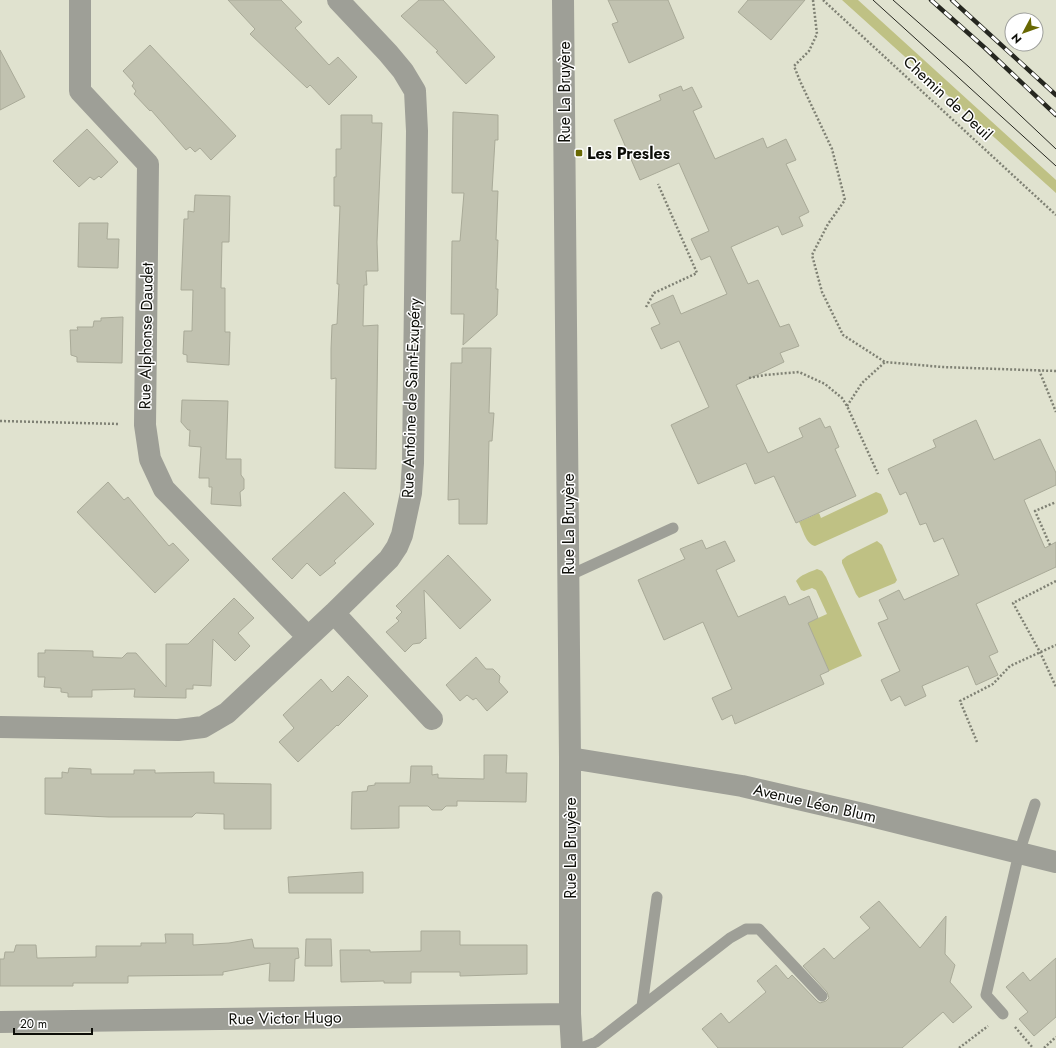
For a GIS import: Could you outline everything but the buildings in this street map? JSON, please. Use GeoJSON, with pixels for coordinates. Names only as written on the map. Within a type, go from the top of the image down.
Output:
{"type":"FeatureCollection","features":[{"type":"Feature","properties":{"kind":"street","name":"Rue Alphonse Daudet"},"geometry":{"type":"LineString","coordinates":[[80,0],[80,92],[148,164],[145,425],[150,459],[164,489],[308,637]]}},
{"type":"Feature","properties":{"kind":"street","name":"Rue La Bruyère"},"geometry":{"type":"LineString","coordinates":[[563,0],[570,758],[570,1014],[572,1048]]}},
{"type":"Feature","properties":{"kind":"street","name":"Rue Antoine de Saint-Exupéry"},"geometry":{"type":"LineString","coordinates":[[0,727],[178,730],[202,727],[228,713],[334,613],[389,559],[398,547],[402,535],[410,493],[413,463],[416,131],[414,91],[403,70],[348,3]]}},
{"type":"Feature","properties":{"kind":"street"},"geometry":{"type":"LineString","coordinates":[[334,613],[432,718]]}},
{"type":"Feature","properties":{"kind":"street","name":"Avenue Léon Blum"},"geometry":{"type":"LineString","coordinates":[[570,758],[742,786],[863,814],[1056,862]]}},
{"type":"Feature","properties":{"kind":"street","name":"Rue Victor Hugo"},"geometry":{"type":"LineString","coordinates":[[0,1022],[570,1014]]}},
{"type":"Feature","properties":{"kind":"lane"},"geometry":{"type":"LineString","coordinates":[[568,576],[672,528]]}},
{"type":"Feature","properties":{"kind":"lane"},"geometry":{"type":"LineString","coordinates":[[1003,1014],[986,995],[1019,853],[1035,804]]}},
{"type":"Feature","properties":{"kind":"lane"},"geometry":{"type":"LineString","coordinates":[[642,1006],[657,897]]}},
{"type":"Feature","properties":{"kind":"lane"},"geometry":{"type":"LineString","coordinates":[[581,1048],[596,1042],[730,938],[746,929],[759,929],[822,996]]}},
{"type":"Feature","properties":{"kind":"path"},"geometry":{"type":"LineString","coordinates":[[813,0],[816,34],[809,51],[794,66],[832,149],[845,200],[828,224],[812,255],[822,292],[843,336],[885,362],[942,367],[1056,371]]}},
{"type":"Feature","properties":{"kind":"path","name":"Chemin de Deuil"},"geometry":{"type":"LineString","coordinates":[[823,0],[1056,215]]}},
{"type":"Feature","properties":{"kind":"path"},"geometry":{"type":"LineString","coordinates":[[646,307],[654,293],[697,274],[658,184]]}},
{"type":"Feature","properties":{"kind":"path"},"geometry":{"type":"LineString","coordinates":[[847,406],[862,383],[885,362]]}},
{"type":"Feature","properties":{"kind":"path"},"geometry":{"type":"LineString","coordinates":[[1039,370],[1056,412]]}},
{"type":"Feature","properties":{"kind":"path"},"geometry":{"type":"LineString","coordinates":[[749,378],[764,374],[799,372],[825,384],[842,398],[847,406],[878,474]]}},
{"type":"Feature","properties":{"kind":"path"},"geometry":{"type":"LineString","coordinates":[[0,421],[145,425]]}},
{"type":"Feature","properties":{"kind":"path"},"geometry":{"type":"LineString","coordinates":[[1050,545],[1035,510],[1056,502]]}},
{"type":"Feature","properties":{"kind":"path"},"geometry":{"type":"LineString","coordinates":[[1056,581],[1013,603],[1040,652],[1056,687]]}},
{"type":"Feature","properties":{"kind":"path"},"geometry":{"type":"LineString","coordinates":[[977,742],[960,701],[993,684],[1010,666],[1056,645]]}},
{"type":"Feature","properties":{"kind":"path"},"geometry":{"type":"LineString","coordinates":[[959,1048],[1003,1014],[1032,1048]]}},
{"type":"Feature","properties":{"kind":"path"},"geometry":{"type":"LineString","coordinates":[[1044,1048],[1056,1037]]}},
{"type":"Feature","properties":{"kind":"green space"},"geometry":{"type":"Polygon","coordinates":[[[842,0],[858,0],[1056,180],[1056,193],[842,0]]]}},
{"type":"Feature","properties":{"kind":"green space"},"geometry":{"type":"Polygon","coordinates":[[[876,492],[881,494],[888,510],[886,514],[815,546],[809,543],[799,522],[819,513],[821,518],[876,492]]]}},
{"type":"Feature","properties":{"kind":"green space"},"geometry":{"type":"Polygon","coordinates":[[[877,541],[882,545],[897,580],[895,583],[859,598],[842,563],[842,560],[877,541]]]}},
{"type":"Feature","properties":{"kind":"green space"},"geometry":{"type":"Polygon","coordinates":[[[817,569],[822,571],[826,577],[862,656],[829,671],[807,623],[827,614],[816,590],[812,588],[804,591],[801,590],[796,581],[803,575],[817,569]]]}},
{"type":"Feature","properties":{"kind":"tram line"},"geometry":{"type":"LineString","coordinates":[[873,0],[1056,166]]}},
{"type":"Feature","properties":{"kind":"tram line"},"geometry":{"type":"LineString","coordinates":[[893,0],[969,67],[1056,149]]}},
{"type":"Feature","properties":{"kind":"railway"},"geometry":{"type":"LineString","coordinates":[[931,0],[985,48],[1056,115]]}},
{"type":"Feature","properties":{"kind":"railway"},"geometry":{"type":"LineString","coordinates":[[952,0],[1056,95]]}},
{"type":"Feature","properties":{"kind":"place","name":"Les Presles"},"geometry":{"type":"Point","coordinates":[579,153]}}]}
